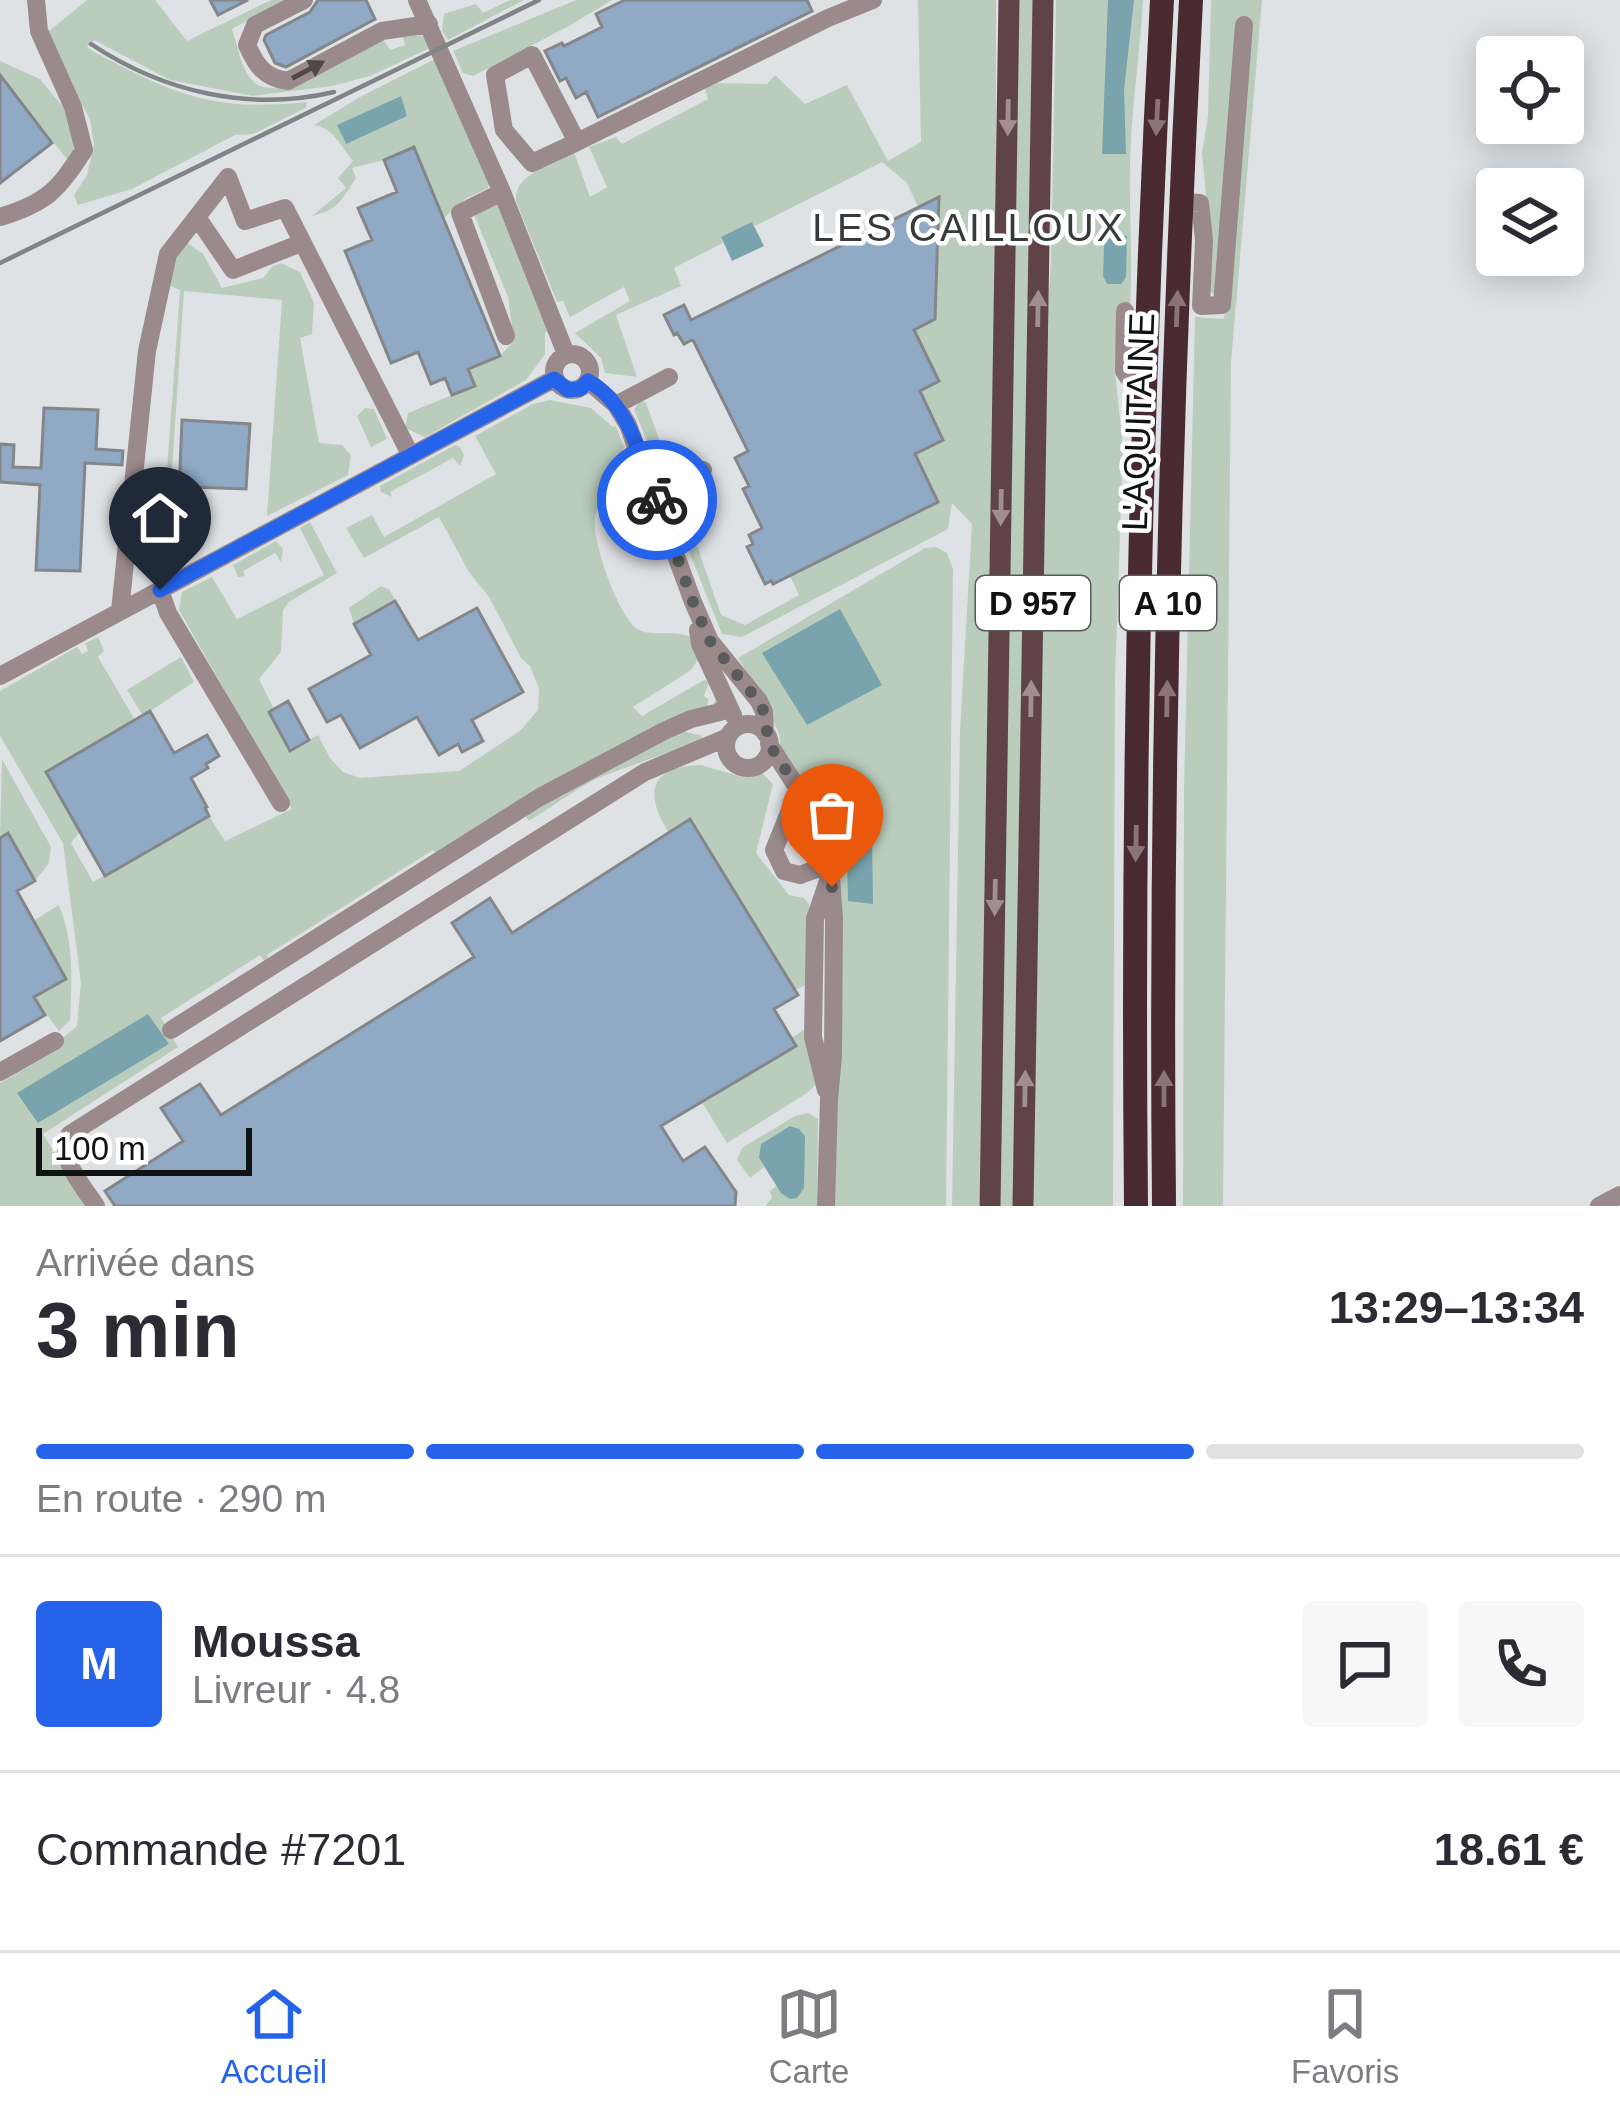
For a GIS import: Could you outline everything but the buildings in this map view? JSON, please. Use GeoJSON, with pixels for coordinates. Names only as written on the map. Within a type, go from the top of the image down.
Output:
{"type":"FeatureCollection","features":[{"type":"Feature","properties":{"kind":"highway","name":"L'AQUITAINE"},"geometry":{"type":"LineString","coordinates":[[1136,1206],[1136,868],[1146,382],[1162,0]]}},
{"type":"Feature","properties":{"kind":"highway","name":"L'AQUITAINE"},"geometry":{"type":"LineString","coordinates":[[1164,1206],[1167,666],[1191,0]]}},
{"type":"Feature","properties":{"kind":"main road","name":"D 957"},"geometry":{"type":"LineString","coordinates":[[990,1206],[1010,0]]}},
{"type":"Feature","properties":{"kind":"main road","name":"D 957"},"geometry":{"type":"LineString","coordinates":[[1023,1206],[1043,0]]}},
{"type":"Feature","properties":{"kind":"street"},"geometry":{"type":"LineString","coordinates":[[0,217],[31,208],[62,184],[84,150],[74,107],[39,31],[36,0]]}},
{"type":"Feature","properties":{"kind":"street"},"geometry":{"type":"LineString","coordinates":[[304,0],[255,25],[247,45],[257,67],[274,79],[288,81],[426,8],[566,354]]}},
{"type":"Feature","properties":{"kind":"street"},"geometry":{"type":"LineString","coordinates":[[577,142],[532,55],[495,75],[504,130],[532,163],[577,142],[829,9],[873,0]]}},
{"type":"Feature","properties":{"kind":"street"},"geometry":{"type":"LineString","coordinates":[[1181,202],[1200,203],[1204,240],[1201,306],[1222,305],[1244,25]]}},
{"type":"Feature","properties":{"kind":"street"},"geometry":{"type":"LineString","coordinates":[[481,140],[504,130]]}},
{"type":"Feature","properties":{"kind":"street"},"geometry":{"type":"LineString","coordinates":[[120,611],[147,351],[168,254],[228,177],[245,221],[285,208],[410,454]]}},
{"type":"Feature","properties":{"kind":"street"},"geometry":{"type":"LineString","coordinates":[[502,192],[460,213],[506,336]]}},
{"type":"Feature","properties":{"kind":"street"},"geometry":{"type":"LineString","coordinates":[[196,218],[233,270],[301,243]]}},
{"type":"Feature","properties":{"kind":"street"},"geometry":{"type":"LineString","coordinates":[[1125,310],[1124,370],[1130,380],[1146,382]]}},
{"type":"Feature","properties":{"kind":"street"},"geometry":{"type":"LineString","coordinates":[[566,354],[586,360],[588,381],[580,389],[568,390],[554,379],[556,362],[566,354]]}},
{"type":"Feature","properties":{"kind":"street"},"geometry":{"type":"LineString","coordinates":[[616,405],[669,377]]}},
{"type":"Feature","properties":{"kind":"street"},"geometry":{"type":"LineString","coordinates":[[0,676],[554,379]]}},
{"type":"Feature","properties":{"kind":"street"},"geometry":{"type":"LineString","coordinates":[[588,381],[616,405],[628,424],[710,641],[764,712],[750,733],[726,752],[734,764]]}},
{"type":"Feature","properties":{"kind":"street"},"geometry":{"type":"LineString","coordinates":[[653,490],[703,470]]}},
{"type":"Feature","properties":{"kind":"street"},"geometry":{"type":"LineString","coordinates":[[160,590],[168,613],[280,803]]}},
{"type":"Feature","properties":{"kind":"street"},"geometry":{"type":"LineString","coordinates":[[693,602],[700,644],[727,704],[823,828],[830,864],[814,919],[813,1036],[829,1100],[826,1206]]}},
{"type":"Feature","properties":{"kind":"street"},"geometry":{"type":"LineString","coordinates":[[171,1030],[540,797],[664,731],[720,712],[727,704]]}},
{"type":"Feature","properties":{"kind":"street"},"geometry":{"type":"LineString","coordinates":[[664,731],[688,727],[750,733],[768,754],[748,768],[689,755]]}},
{"type":"Feature","properties":{"kind":"street"},"geometry":{"type":"LineString","coordinates":[[96,1206],[64,1154],[70,1134],[645,772],[750,733]]}},
{"type":"Feature","properties":{"kind":"street"},"geometry":{"type":"LineString","coordinates":[[761,763],[779,772],[798,791]]}},
{"type":"Feature","properties":{"kind":"street"},"geometry":{"type":"LineString","coordinates":[[798,791],[774,850],[784,871],[800,875],[830,864]]}},
{"type":"Feature","properties":{"kind":"street"},"geometry":{"type":"LineString","coordinates":[[0,1072],[55,1041]]}},
{"type":"Feature","properties":{"kind":"street"},"geometry":{"type":"LineString","coordinates":[[1599,1206],[1620,1195]]}},
{"type":"Feature","properties":{"kind":"green space"},"geometry":{"type":"Polygon","coordinates":[[[87,0],[155,0],[187,41],[271,0],[287,0],[232,29],[246,71],[266,87],[299,82],[383,39],[390,50],[405,45],[402,34],[420,35],[432,47],[370,76],[253,96],[170,80],[94,40],[87,47],[94,52],[196,97],[246,104],[307,102],[306,108],[253,134],[235,135],[132,189],[78,205],[74,195],[87,175],[94,145],[90,119],[48,32],[87,0]]]}},
{"type":"Feature","properties":{"kind":"green space"},"geometry":{"type":"Polygon","coordinates":[[[510,0],[524,0],[448,40],[442,31],[444,14],[476,4],[483,13],[510,0]]]}},
{"type":"Feature","properties":{"kind":"green space"},"geometry":{"type":"Polygon","coordinates":[[[576,0],[612,0],[473,76],[463,73],[453,51],[576,0]]]}},
{"type":"Feature","properties":{"kind":"green space"},"geometry":{"type":"Polygon","coordinates":[[[918,0],[996,0],[996,366],[979,1206],[952,1206],[960,731],[972,524],[952,503],[948,529],[742,637],[722,634],[667,497],[678,491],[721,615],[745,625],[799,595],[790,576],[938,502],[915,454],[943,439],[920,391],[938,381],[914,330],[935,319],[939,198],[918,207],[907,183],[882,162],[755,226],[721,238],[723,243],[674,268],[681,286],[616,315],[637,377],[605,373],[601,358],[575,333],[630,301],[624,287],[570,317],[563,301],[557,302],[516,201],[528,177],[574,152],[590,197],[607,187],[589,147],[616,137],[622,144],[708,99],[705,89],[717,83],[767,84],[775,75],[805,104],[847,85],[888,161],[921,142],[918,0]]]}},
{"type":"Feature","properties":{"kind":"green space"},"geometry":{"type":"Polygon","coordinates":[[[1019,0],[1033,0],[1014,1206],[998,1206],[1019,0]]]}},
{"type":"Feature","properties":{"kind":"green space"},"geometry":{"type":"Polygon","coordinates":[[[1056,0],[1143,0],[1131,145],[1130,305],[1118,309],[1115,372],[1123,448],[1115,680],[1113,1206],[1032,1206],[1056,0]],[[1111,234],[1104,239],[1107,284],[1127,237],[1111,234]]]}},
{"type":"Feature","properties":{"kind":"green space"},"geometry":{"type":"Polygon","coordinates":[[[1211,0],[1262,0],[1231,363],[1223,1206],[1183,1206],[1184,791],[1195,317],[1224,319],[1227,295],[1207,289],[1202,153],[1208,116],[1211,0]]]}},
{"type":"Feature","properties":{"kind":"green space"},"geometry":{"type":"Polygon","coordinates":[[[437,58],[490,182],[488,188],[465,199],[444,218],[414,147],[352,168],[356,178],[343,198],[328,211],[312,216],[346,188],[338,178],[353,161],[332,134],[314,125],[437,58]],[[401,96],[338,125],[345,143],[401,96]]]}},
{"type":"Feature","properties":{"kind":"green space"},"geometry":{"type":"Polygon","coordinates":[[[0,61],[40,79],[68,113],[76,136],[70,163],[0,75],[0,61]]]}},
{"type":"Feature","properties":{"kind":"green space"},"geometry":{"type":"Polygon","coordinates":[[[498,203],[548,331],[545,354],[526,380],[425,437],[405,428],[408,413],[474,386],[468,369],[500,356],[514,341],[508,297],[475,217],[477,211],[498,203]]]}},
{"type":"Feature","properties":{"kind":"green space"},"geometry":{"type":"Polygon","coordinates":[[[183,240],[203,254],[222,288],[263,278],[281,263],[300,272],[314,303],[312,334],[300,338],[319,443],[342,445],[351,455],[348,475],[267,516],[282,300],[184,291],[171,484],[166,484],[180,290],[160,282],[183,240]]]}},
{"type":"Feature","properties":{"kind":"green space"},"geometry":{"type":"Polygon","coordinates":[[[550,400],[591,408],[616,426],[624,447],[595,518],[597,543],[623,611],[639,630],[694,638],[701,655],[691,670],[633,707],[642,716],[704,680],[709,682],[704,696],[709,699],[707,705],[712,706],[718,695],[719,702],[706,710],[631,741],[436,854],[433,850],[267,955],[269,961],[260,955],[161,1018],[178,1047],[43,1134],[88,1206],[0,1206],[0,1083],[63,1047],[59,1041],[77,1026],[81,983],[63,843],[0,736],[0,691],[77,647],[82,654],[88,651],[85,643],[98,637],[104,651],[98,657],[135,720],[46,772],[80,832],[71,843],[93,882],[209,816],[225,841],[292,809],[179,610],[182,592],[212,577],[237,619],[324,575],[300,528],[310,522],[337,573],[283,610],[281,652],[259,679],[274,709],[269,712],[289,750],[318,735],[343,772],[360,778],[459,771],[520,731],[538,710],[539,689],[530,666],[439,517],[364,558],[346,528],[372,515],[384,537],[496,474],[475,436],[533,404],[550,400]]]}},
{"type":"Feature","properties":{"kind":"green space"},"geometry":{"type":"Polygon","coordinates":[[[641,400],[671,471],[658,469],[634,409],[641,400]]]}},
{"type":"Feature","properties":{"kind":"green space"},"geometry":{"type":"Polygon","coordinates":[[[365,408],[374,409],[387,439],[371,447],[357,416],[365,408]]]}},
{"type":"Feature","properties":{"kind":"green space"},"geometry":{"type":"Polygon","coordinates":[[[455,445],[464,455],[460,466],[453,458],[390,492],[392,497],[381,492],[380,486],[455,445]]]}},
{"type":"Feature","properties":{"kind":"green space"},"geometry":{"type":"Polygon","coordinates":[[[276,541],[283,549],[281,562],[275,553],[238,577],[233,565],[276,541]]]}},
{"type":"Feature","properties":{"kind":"green space"},"geometry":{"type":"Polygon","coordinates":[[[925,548],[947,553],[953,569],[946,1206],[833,1206],[836,833],[826,809],[782,757],[779,734],[738,658],[925,548]]]}},
{"type":"Feature","properties":{"kind":"green space"},"geometry":{"type":"Polygon","coordinates":[[[381,586],[390,590],[395,601],[354,624],[349,608],[381,586]]]}},
{"type":"Feature","properties":{"kind":"green space"},"geometry":{"type":"Polygon","coordinates":[[[181,657],[194,682],[143,716],[127,690],[181,657]]]}},
{"type":"Feature","properties":{"kind":"green space"},"geometry":{"type":"Polygon","coordinates":[[[680,731],[701,735],[703,741],[595,780],[529,821],[523,813],[680,731]]]}},
{"type":"Feature","properties":{"kind":"green space"},"geometry":{"type":"Polygon","coordinates":[[[2,759],[51,847],[49,863],[35,881],[8,834],[0,837],[2,759]]]}},
{"type":"Feature","properties":{"kind":"green space"},"geometry":{"type":"Polygon","coordinates":[[[701,765],[742,777],[763,774],[773,784],[756,853],[789,895],[809,904],[810,983],[795,990],[689,820],[669,833],[661,818],[656,784],[671,771],[701,765]]]}},
{"type":"Feature","properties":{"kind":"green space"},"geometry":{"type":"Polygon","coordinates":[[[59,905],[70,947],[71,976],[70,1020],[59,1031],[34,997],[66,978],[33,921],[59,905]]]}},
{"type":"Feature","properties":{"kind":"green space"},"geometry":{"type":"Polygon","coordinates":[[[809,1027],[817,1083],[727,1143],[702,1102],[795,1047],[791,1038],[809,1027]]]}},
{"type":"Feature","properties":{"kind":"green space"},"geometry":{"type":"Polygon","coordinates":[[[808,1113],[818,1119],[817,1206],[765,1206],[776,1186],[790,1199],[759,1158],[764,1167],[750,1178],[737,1160],[742,1148],[808,1113]]]}},
{"type":"Feature","properties":{"kind":"water"},"geometry":{"type":"Polygon","coordinates":[[[1108,0],[1134,0],[1124,90],[1126,154],[1102,154],[1108,0]]]}},
{"type":"Feature","properties":{"kind":"water"},"geometry":{"type":"Polygon","coordinates":[[[401,96],[407,116],[346,144],[337,125],[401,96]]]}},
{"type":"Feature","properties":{"kind":"water"},"geometry":{"type":"Polygon","coordinates":[[[752,222],[764,246],[732,261],[721,237],[752,222]]]}},
{"type":"Feature","properties":{"kind":"water"},"geometry":{"type":"Polygon","coordinates":[[[1111,234],[1127,236],[1126,277],[1121,284],[1107,284],[1103,276],[1104,239],[1111,234]]]}},
{"type":"Feature","properties":{"kind":"water"},"geometry":{"type":"Polygon","coordinates":[[[840,609],[882,685],[807,725],[762,653],[840,609]]]}},
{"type":"Feature","properties":{"kind":"water"},"geometry":{"type":"Polygon","coordinates":[[[860,818],[872,834],[873,904],[848,901],[846,824],[860,818]]]}},
{"type":"Feature","properties":{"kind":"water"},"geometry":{"type":"Polygon","coordinates":[[[148,1014],[169,1044],[38,1123],[17,1093],[148,1014]]]}},
{"type":"Feature","properties":{"kind":"water"},"geometry":{"type":"Polygon","coordinates":[[[790,1126],[805,1136],[804,1188],[790,1199],[759,1158],[761,1144],[790,1126]]]}},
{"type":"Feature","properties":{"kind":"railway"},"geometry":{"type":"LineString","coordinates":[[0,263],[539,0]]}},
{"type":"Feature","properties":{"kind":"railway"},"geometry":{"type":"LineString","coordinates":[[91,44],[147,75],[208,94],[270,100],[334,92]]}},
{"type":"Feature","properties":{"kind":"way so far"},"geometry":{"type":"LineString","coordinates":[[657,500],[710,641],[758,701],[769,744],[823,828],[832,887]]}},
{"type":"Feature","properties":{"kind":"district","name":"LES CAILLOUX"},"geometry":{"type":"Point","coordinates":[969,227]}},
{"type":"Feature","properties":{"kind":"route"},"geometry":{"type":"LineString","coordinates":[[160,590],[554,379],[562,388],[574,391],[588,381],[616,405],[657,500]]}}]}
